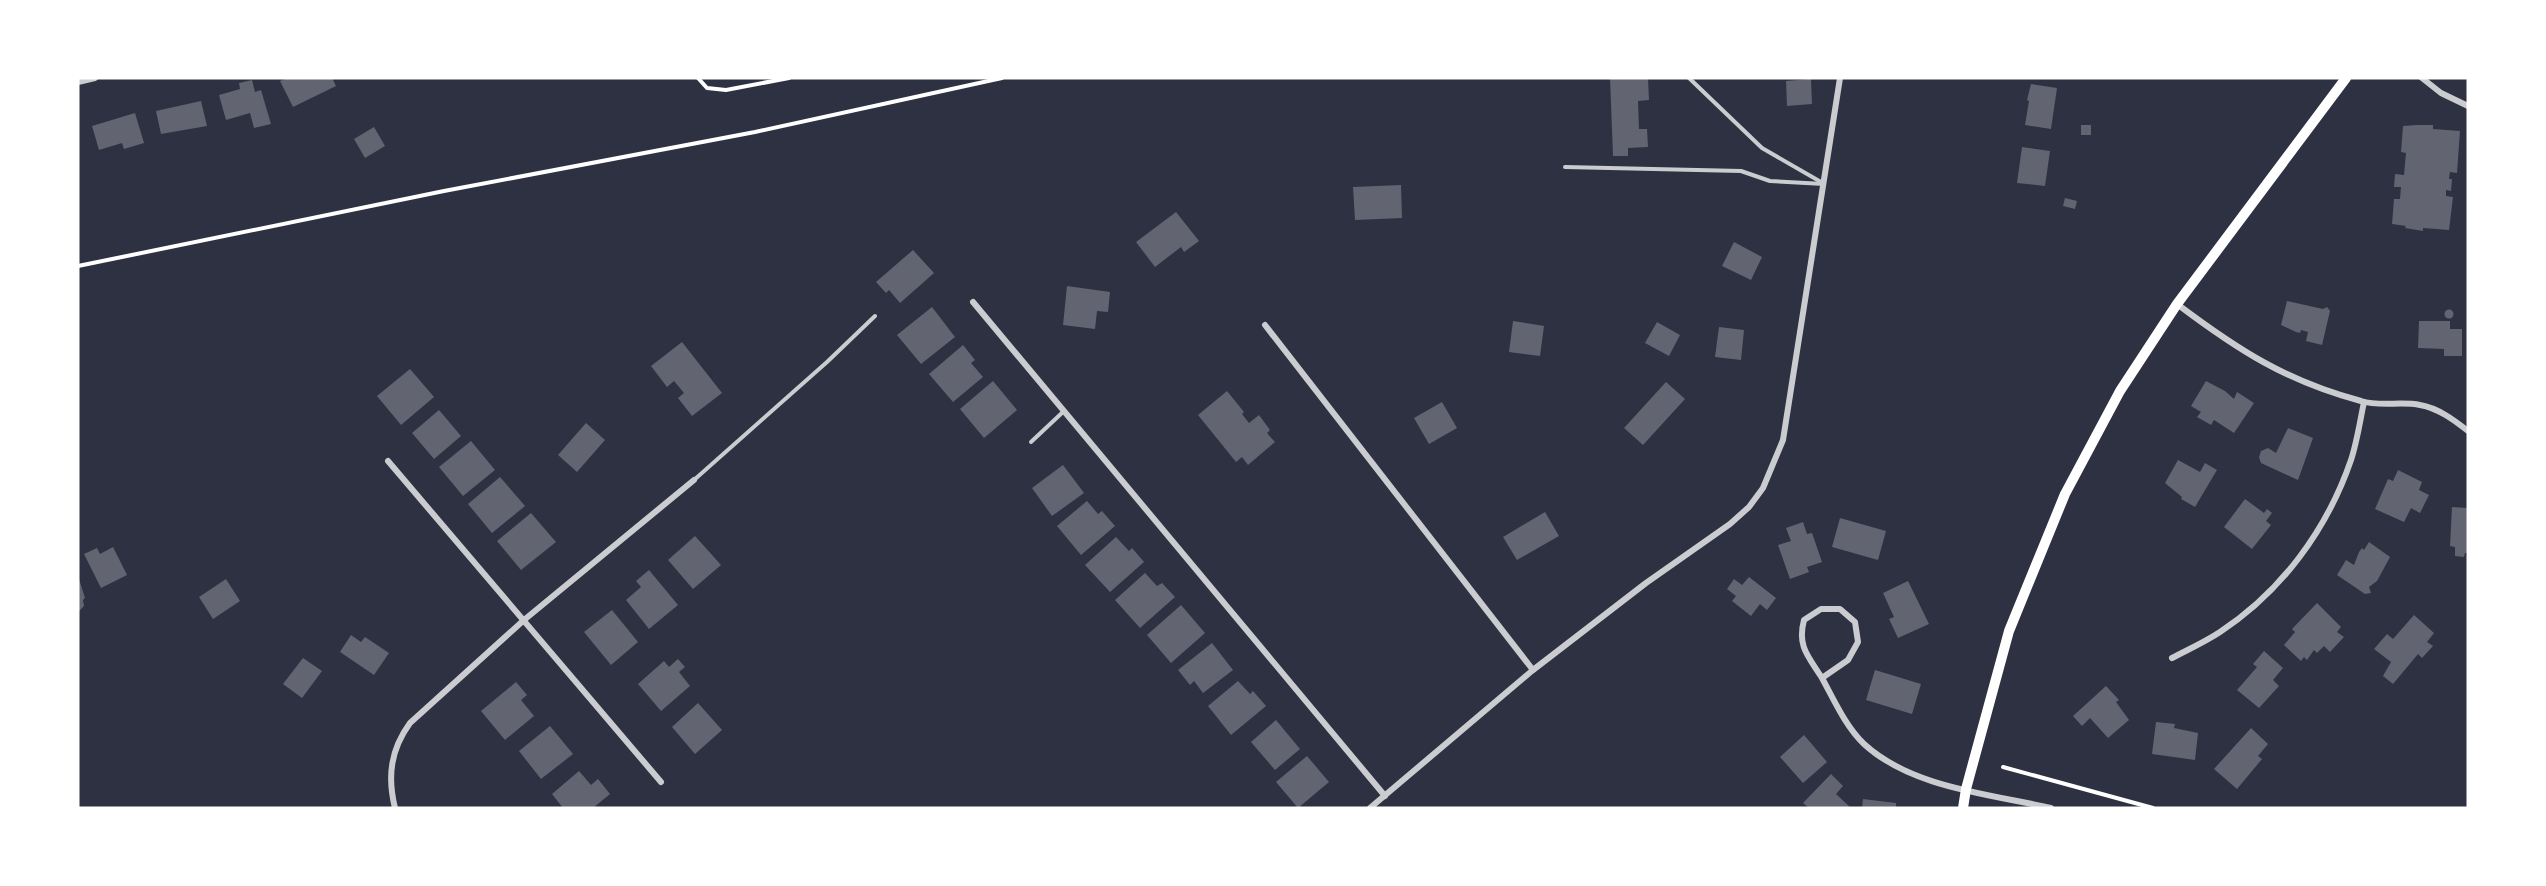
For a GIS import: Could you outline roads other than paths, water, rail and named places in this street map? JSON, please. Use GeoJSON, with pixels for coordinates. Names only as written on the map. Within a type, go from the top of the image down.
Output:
{"type":"FeatureCollection","features":[{"type":"Feature","properties":{"kind":"main road"},"geometry":{"type":"LineString","coordinates":[[1963,808],[1966,789],[2009,631],[2065,494],[2120,391],[2177,304],[2346,78]]}},
{"type":"Feature","properties":{"kind":"street"},"geometry":{"type":"LineString","coordinates":[[78,82],[95,78]]}},
{"type":"Feature","properties":{"kind":"street"},"geometry":{"type":"LineString","coordinates":[[1370,808],[1533,670],[1646,583],[1730,524],[1749,507],[1763,488],[1783,440],[1840,78]]}},
{"type":"Feature","properties":{"kind":"street"},"geometry":{"type":"LineString","coordinates":[[2422,78],[2441,93],[2468,106]]}},
{"type":"Feature","properties":{"kind":"street"},"geometry":{"type":"LineString","coordinates":[[973,302],[1385,796]]}},
{"type":"Feature","properties":{"kind":"street"},"geometry":{"type":"LineString","coordinates":[[2177,304],[2230,344],[2271,368],[2313,386],[2364,402],[2421,405],[2449,416],[2468,431]]}},
{"type":"Feature","properties":{"kind":"street"},"geometry":{"type":"LineString","coordinates":[[1265,326],[1533,670]]}},
{"type":"Feature","properties":{"kind":"street"},"geometry":{"type":"LineString","coordinates":[[2172,658],[2220,632],[2266,596],[2302,555],[2328,514],[2351,460],[2364,402]]}},
{"type":"Feature","properties":{"kind":"street"},"geometry":{"type":"LineString","coordinates":[[388,460],[661,782]]}},
{"type":"Feature","properties":{"kind":"street"},"geometry":{"type":"LineString","coordinates":[[395,808],[391,776],[398,739],[410,723],[524,620],[694,480]]}},
{"type":"Feature","properties":{"kind":"street"},"geometry":{"type":"LineString","coordinates":[[1822,678],[1848,660],[1858,642],[1855,622],[1840,609],[1821,609],[1804,620],[1800,636],[1805,652],[1842,715],[1863,743],[1890,764],[1931,782],[2051,808]]}},
{"type":"Feature","properties":{"kind":"lane"},"geometry":{"type":"LineString","coordinates":[[1689,78],[1762,148],[1824,184]]}},
{"type":"Feature","properties":{"kind":"lane"},"geometry":{"type":"LineString","coordinates":[[1565,166],[1741,171],[1770,180],[1824,184]]}},
{"type":"Feature","properties":{"kind":"lane"},"geometry":{"type":"LineString","coordinates":[[694,480],[805,382],[875,316]]}},
{"type":"Feature","properties":{"kind":"lane"},"geometry":{"type":"LineString","coordinates":[[1030,442],[1064,411]]}}]}
